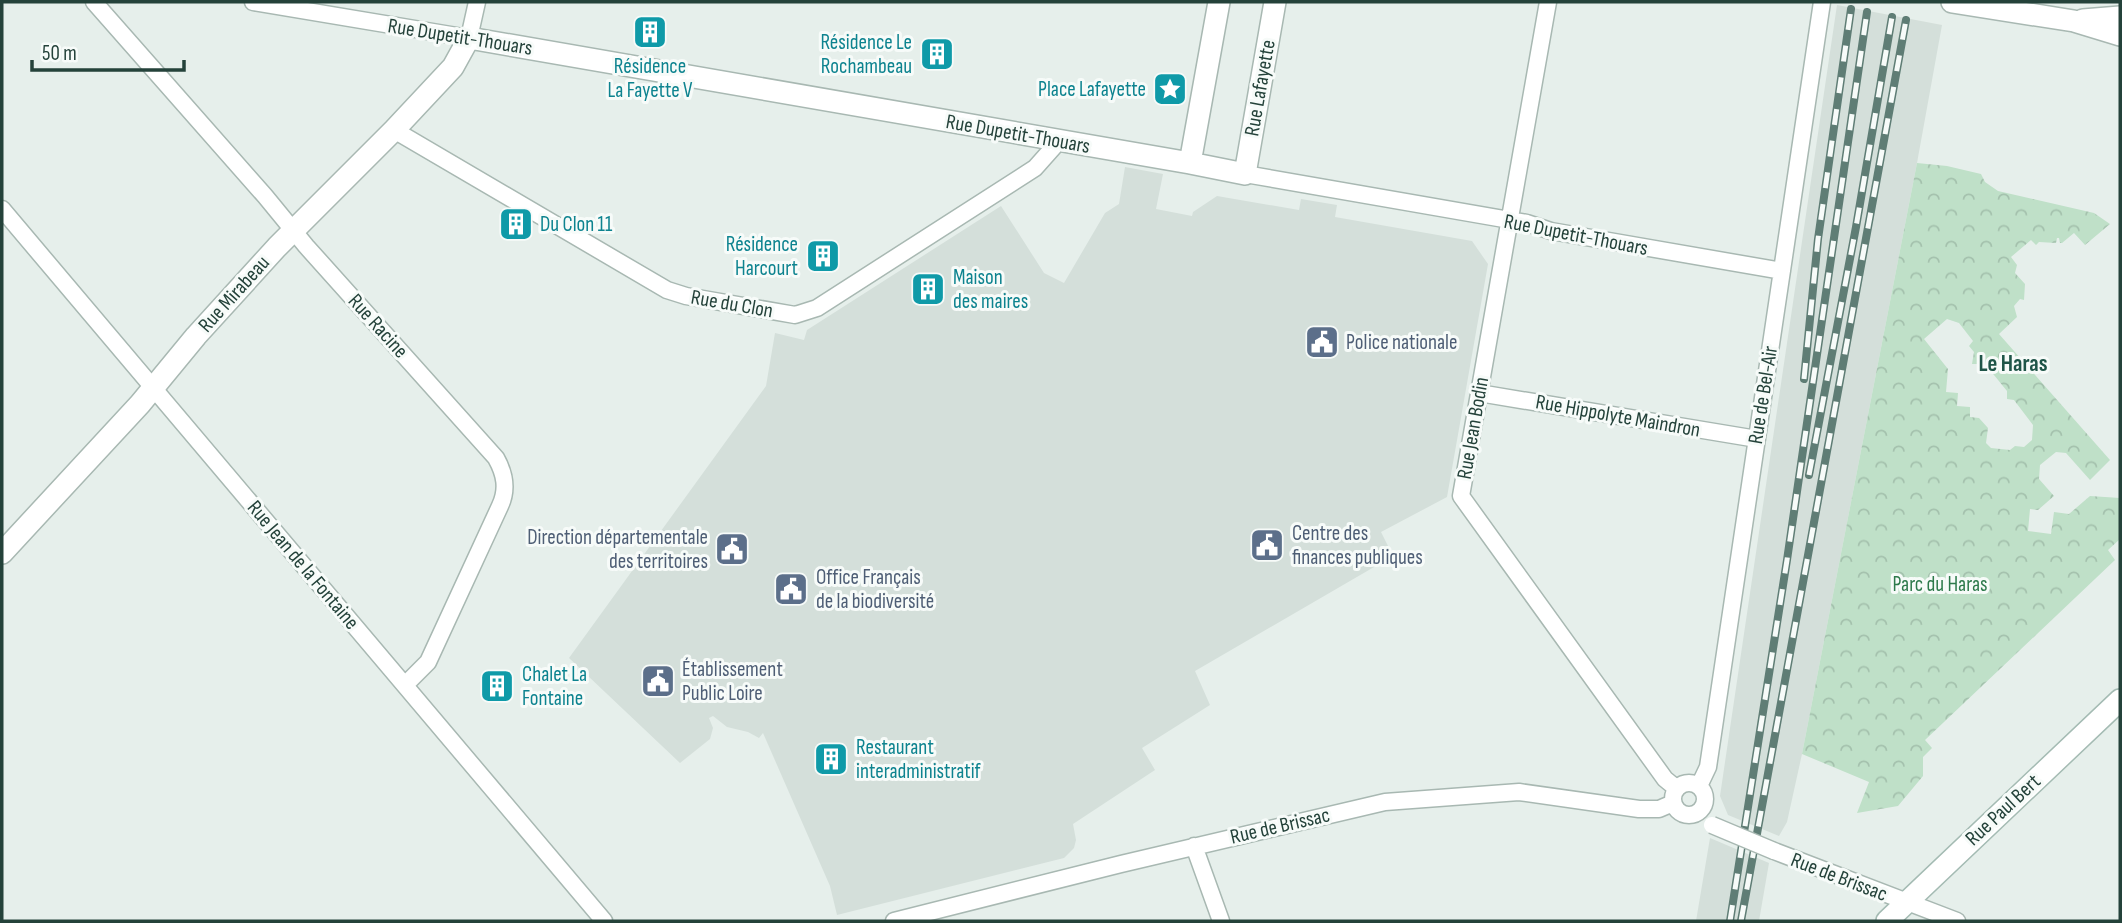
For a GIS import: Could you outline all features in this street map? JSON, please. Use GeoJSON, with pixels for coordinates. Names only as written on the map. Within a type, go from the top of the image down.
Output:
{"type":"FeatureCollection","features":[{"type":"Feature","properties":{"kind":"street","name":"Rue Racine"},"geometry":{"type":"LineString","coordinates":[[94,2],[293,231],[496,458],[504,477],[503,500],[428,662],[405,685]]}},
{"type":"Feature","properties":{"kind":"street","name":"Rue Dupetit-Thouars"},"geometry":{"type":"LineString","coordinates":[[253,2],[1190,163],[1521,222],[1551,231],[1782,271]]}},
{"type":"Feature","properties":{"kind":"street"},"geometry":{"type":"LineString","coordinates":[[469,38],[477,2]]}},
{"type":"Feature","properties":{"kind":"street"},"geometry":{"type":"LineString","coordinates":[[1190,163],[1219,2]]}},
{"type":"Feature","properties":{"kind":"street","name":"Rue Lafayette"},"geometry":{"type":"LineString","coordinates":[[1245,174],[1275,2]]}},
{"type":"Feature","properties":{"kind":"street","name":"Rue Jean Bodin"},"geometry":{"type":"LineString","coordinates":[[1548,2],[1461,496],[1665,779],[1674,796]]}},
{"type":"Feature","properties":{"kind":"street","name":"Rue de Bel-Air"},"geometry":{"type":"LineString","coordinates":[[1699,786],[1708,768],[1822,2]]}},
{"type":"Feature","properties":{"kind":"street"},"geometry":{"type":"LineString","coordinates":[[1952,2],[2074,21],[2120,35]]}},
{"type":"Feature","properties":{"kind":"street"},"geometry":{"type":"LineString","coordinates":[[2074,21],[2120,17]]}},
{"type":"Feature","properties":{"kind":"street","name":"Rue Mirabeau"},"geometry":{"type":"LineString","coordinates":[[2,553],[154,388],[196,336],[293,231],[453,67],[469,38]]}},
{"type":"Feature","properties":{"kind":"street","name":"Rue du Clon"},"geometry":{"type":"LineString","coordinates":[[394,130],[672,292],[789,314],[810,312],[1035,168],[1059,141]]}},
{"type":"Feature","properties":{"kind":"street","name":"Rue Jean de la Fontaine"},"geometry":{"type":"LineString","coordinates":[[2,209],[604,921]]}},
{"type":"Feature","properties":{"kind":"street","name":"Rue Hippolyte Maindron"},"geometry":{"type":"LineString","coordinates":[[1479,393],[1757,439]]}},
{"type":"Feature","properties":{"kind":"street","name":"Rue Paul Bert"},"geometry":{"type":"LineString","coordinates":[[1887,921],[2120,700]]}},
{"type":"Feature","properties":{"kind":"street"},"geometry":{"type":"LineString","coordinates":[[1685,782],[1699,786],[1705,798],[1699,811],[1685,815],[1676,809],[1674,796],[1685,782]]}},
{"type":"Feature","properties":{"kind":"street","name":"Rue de Brissac"},"geometry":{"type":"LineString","coordinates":[[894,921],[1194,846],[1385,802],[1519,792],[1639,809],[1659,809],[1674,796]]}},
{"type":"Feature","properties":{"kind":"street","name":"Rue de Brissac"},"geometry":{"type":"LineString","coordinates":[[1699,811],[1713,825],[1957,921]]}},
{"type":"Feature","properties":{"kind":"street"},"geometry":{"type":"LineString","coordinates":[[1194,846],[1221,921]]}},
{"type":"Feature","properties":{"kind":"shaded area"},"geometry":{"type":"Polygon","coordinates":[[[1837,5],[1942,25],[1802,754],[1787,822],[1779,836],[1728,815],[1720,796],[1837,5]]]}},
{"type":"Feature","properties":{"kind":"shaded area"},"geometry":{"type":"Polygon","coordinates":[[[1125,167],[1163,174],[1156,209],[1192,216],[1193,212],[1217,196],[1299,210],[1301,199],[1337,205],[1335,217],[1472,241],[1488,264],[1447,497],[1381,532],[1393,556],[1195,671],[1210,705],[1142,748],[1155,770],[1073,824],[1076,840],[1074,848],[1064,858],[837,915],[830,886],[763,733],[759,738],[727,727],[713,716],[709,718],[713,728],[710,739],[680,763],[569,658],[766,386],[775,333],[804,340],[807,330],[1001,206],[1044,273],[1064,283],[1105,213],[1119,204],[1125,167]]]}},
{"type":"Feature","properties":{"kind":"shaded area"},"geometry":{"type":"Polygon","coordinates":[[[1710,838],[1769,863],[1759,921],[1696,921],[1710,838]]]}},
{"type":"Feature","properties":{"kind":"green space","name":"Parc du Haras"},"geometry":{"type":"Polygon","coordinates":[[[1917,163],[1947,166],[1981,174],[1985,182],[1998,191],[2094,213],[2110,224],[2085,245],[2074,233],[2062,243],[2059,238],[2056,243],[2039,242],[2036,245],[2031,240],[2011,257],[2017,265],[2015,273],[2025,284],[2024,300],[2020,299],[2014,306],[2017,317],[1999,334],[2110,460],[2090,480],[2066,453],[2056,452],[2040,465],[2039,479],[2054,496],[2038,510],[2030,509],[2028,531],[2051,534],[2054,512],[2069,514],[2090,496],[2120,498],[2120,539],[2108,550],[2115,560],[1925,740],[1932,748],[1923,757],[1923,776],[1898,806],[1857,813],[1869,782],[1802,754],[1917,163]],[[1947,319],[1924,339],[1948,369],[1946,392],[1958,393],[1957,406],[1970,407],[1970,417],[1979,418],[1988,428],[1986,443],[1991,448],[2010,450],[2015,446],[2024,447],[2032,440],[2033,425],[2014,400],[2007,399],[2007,391],[1985,364],[1972,364],[1974,352],[1969,346],[1973,341],[1959,323],[1947,319]]]}},
{"type":"Feature","properties":{"kind":"railway"},"geometry":{"type":"LineString","coordinates":[[1804,379],[1818,239],[1851,9]]}},
{"type":"Feature","properties":{"kind":"railway"},"geometry":{"type":"LineString","coordinates":[[1730,921],[1787,560],[1867,12]]}},
{"type":"Feature","properties":{"kind":"railway"},"geometry":{"type":"LineString","coordinates":[[1809,475],[1892,17]]}},
{"type":"Feature","properties":{"kind":"railway"},"geometry":{"type":"LineString","coordinates":[[1741,921],[1906,20]]}},
{"type":"Feature","properties":{"kind":"place","name":"Résidence La Fayette V"},"geometry":{"type":"Point","coordinates":[650,32]}},
{"type":"Feature","properties":{"kind":"place","name":"Résidence Le Rochambeau"},"geometry":{"type":"Point","coordinates":[937,54]}},
{"type":"Feature","properties":{"kind":"place","name":"Place Lafayette"},"geometry":{"type":"Point","coordinates":[1170,89]}},
{"type":"Feature","properties":{"kind":"place","name":"Du Clon 11"},"geometry":{"type":"Point","coordinates":[516,224]}},
{"type":"Feature","properties":{"kind":"place","name":"Résidence Harcourt"},"geometry":{"type":"Point","coordinates":[823,256]}},
{"type":"Feature","properties":{"kind":"place","name":"Maison des maires"},"geometry":{"type":"Point","coordinates":[928,289]}},
{"type":"Feature","properties":{"kind":"place","name":"Police nationale"},"geometry":{"type":"Point","coordinates":[1322,342]}},
{"type":"Feature","properties":{"kind":"place","name":"Centre des finances publiques"},"geometry":{"type":"Point","coordinates":[1267,545]}},
{"type":"Feature","properties":{"kind":"place","name":"Direction départementale des territoires"},"geometry":{"type":"Point","coordinates":[732,549]}},
{"type":"Feature","properties":{"kind":"place","name":"Office Français de la biodiversité"},"geometry":{"type":"Point","coordinates":[791,589]}},
{"type":"Feature","properties":{"kind":"place","name":"Établissement Public Loire"},"geometry":{"type":"Point","coordinates":[658,681]}},
{"type":"Feature","properties":{"kind":"place","name":"Chalet La Fontaine"},"geometry":{"type":"Point","coordinates":[497,686]}},
{"type":"Feature","properties":{"kind":"place","name":"Restaurant interadministratif"},"geometry":{"type":"Point","coordinates":[831,759]}},
{"type":"Feature","properties":{"kind":"district","name":"Le Haras"},"geometry":{"type":"Point","coordinates":[2013,364]}}]}
